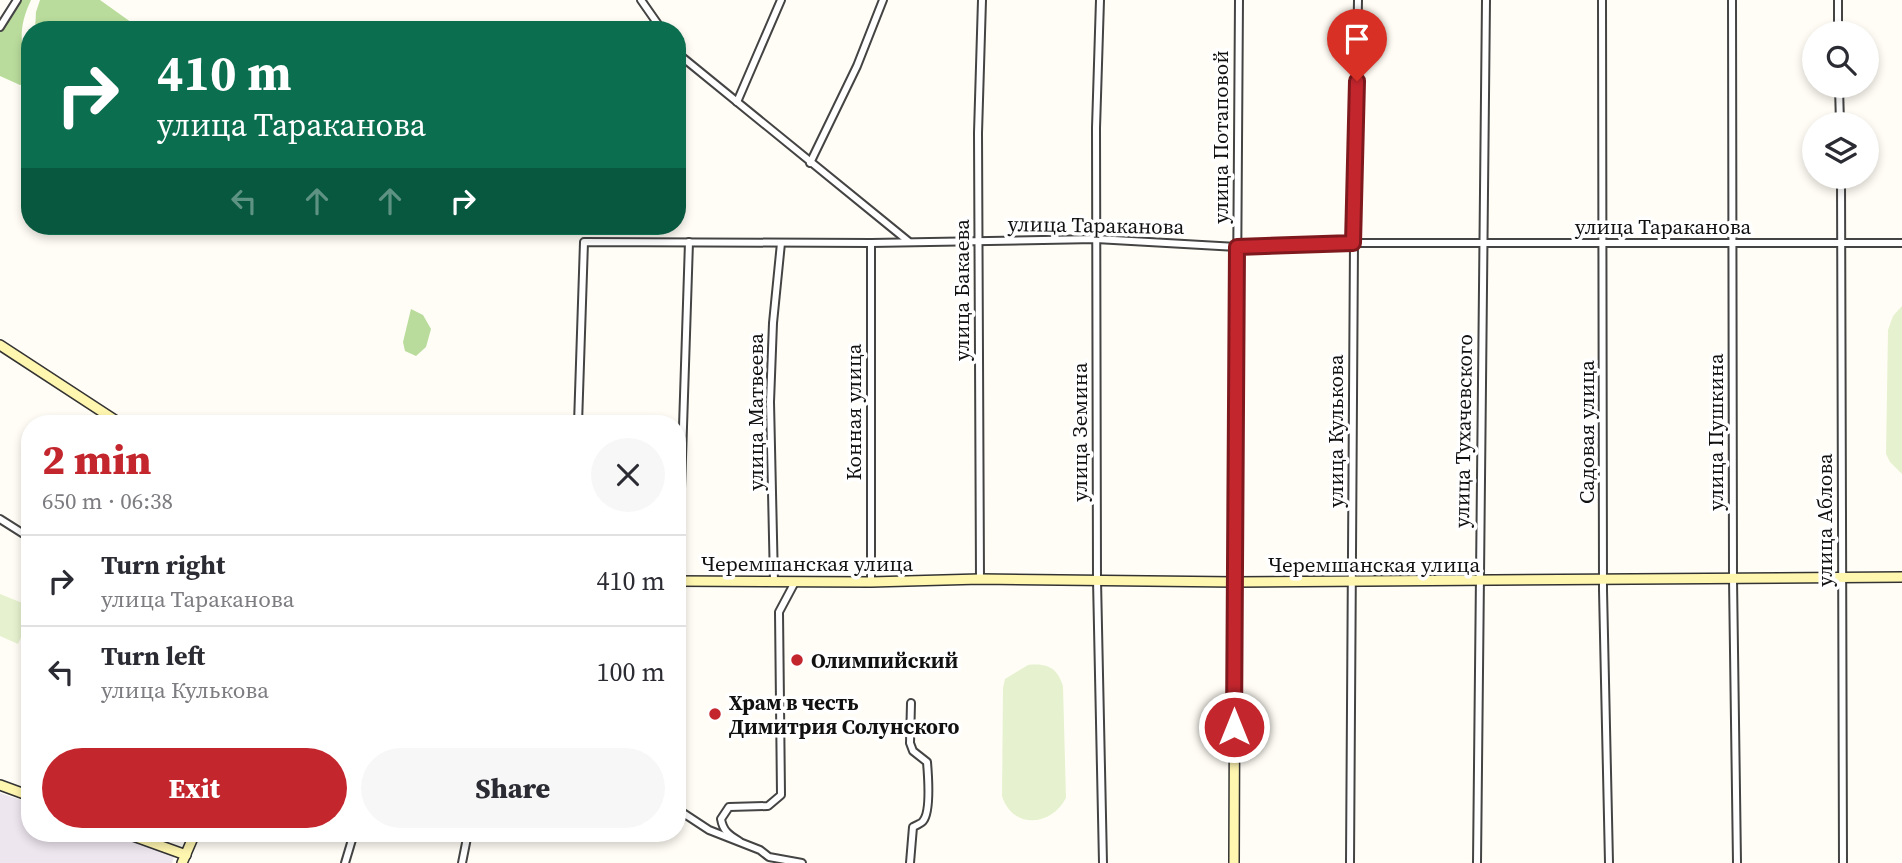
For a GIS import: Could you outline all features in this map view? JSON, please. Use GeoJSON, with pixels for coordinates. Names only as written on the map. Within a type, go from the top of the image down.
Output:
{"type":"FeatureCollection","features":[{"type":"Feature","properties":{"kind":"main road"},"geometry":{"type":"LineString","coordinates":[[0,345],[99,415]]}},
{"type":"Feature","properties":{"kind":"main road","name":"Черемшанская улица"},"geometry":{"type":"LineString","coordinates":[[686,581],[871,582],[980,579],[1352,582],[1902,578]]}},
{"type":"Feature","properties":{"kind":"main road","name":"улица Потаповой"},"geometry":{"type":"LineString","coordinates":[[1234,863],[1235,582]]}},
{"type":"Feature","properties":{"kind":"main road"},"geometry":{"type":"LineString","coordinates":[[0,785],[21,793]]}},
{"type":"Feature","properties":{"kind":"main road"},"geometry":{"type":"LineString","coordinates":[[145,842],[184,859],[191,842]]}},
{"type":"Feature","properties":{"kind":"street"},"geometry":{"type":"LineString","coordinates":[[0,27],[17,0]]}},
{"type":"Feature","properties":{"kind":"street"},"geometry":{"type":"LineString","coordinates":[[641,0],[656,21]]}},
{"type":"Feature","properties":{"kind":"street"},"geometry":{"type":"LineString","coordinates":[[737,102],[780,0]]}},
{"type":"Feature","properties":{"kind":"street"},"geometry":{"type":"LineString","coordinates":[[810,163],[857,66],[883,0]]}},
{"type":"Feature","properties":{"kind":"street","name":"улица Бакаева"},"geometry":{"type":"LineString","coordinates":[[980,579],[978,133],[982,0]]}},
{"type":"Feature","properties":{"kind":"street","name":"улица Земина"},"geometry":{"type":"LineString","coordinates":[[1100,0],[1096,239],[1097,580],[1103,863]]}},
{"type":"Feature","properties":{"kind":"street","name":"улица Потаповой"},"geometry":{"type":"LineString","coordinates":[[1235,582],[1239,0]]}},
{"type":"Feature","properties":{"kind":"street","name":"улица Кулькова"},"geometry":{"type":"LineString","coordinates":[[1350,863],[1353,243],[1358,0]]}},
{"type":"Feature","properties":{"kind":"street","name":"улица Тухачевского"},"geometry":{"type":"LineString","coordinates":[[1477,863],[1486,0]]}},
{"type":"Feature","properties":{"kind":"street","name":"Садовая улица"},"geometry":{"type":"LineString","coordinates":[[1602,0],[1604,581],[1609,863]]}},
{"type":"Feature","properties":{"kind":"street","name":"улица Пушкина"},"geometry":{"type":"LineString","coordinates":[[1732,0],[1733,579],[1737,863]]}},
{"type":"Feature","properties":{"kind":"street"},"geometry":{"type":"LineString","coordinates":[[1838,0],[1838,21]]}},
{"type":"Feature","properties":{"kind":"street"},"geometry":{"type":"LineString","coordinates":[[686,60],[908,241]]}},
{"type":"Feature","properties":{"kind":"street","name":"улица Аблова"},"geometry":{"type":"LineString","coordinates":[[1841,189],[1843,863]]}},
{"type":"Feature","properties":{"kind":"street","name":"улица Тараканова"},"geometry":{"type":"LineString","coordinates":[[578,415],[584,242],[870,243],[1096,239],[1237,247],[1353,243],[1902,243]]}},
{"type":"Feature","properties":{"kind":"street"},"geometry":{"type":"LineString","coordinates":[[683,415],[689,242]]}},
{"type":"Feature","properties":{"kind":"street","name":"улица Матвеева"},"geometry":{"type":"LineString","coordinates":[[774,582],[770,402],[773,323],[782,243]]}},
{"type":"Feature","properties":{"kind":"street","name":"Конная улица"},"geometry":{"type":"LineString","coordinates":[[870,243],[871,582]]}},
{"type":"Feature","properties":{"kind":"street"},"geometry":{"type":"LineString","coordinates":[[0,519],[21,532]]}},
{"type":"Feature","properties":{"kind":"street"},"geometry":{"type":"LineString","coordinates":[[795,582],[779,612],[781,795],[768,806],[729,807],[721,819],[727,833],[739,841],[769,857],[802,863]]}},
{"type":"Feature","properties":{"kind":"street"},"geometry":{"type":"LineString","coordinates":[[911,703],[910,743],[913,751],[927,762],[928,778],[927,814],[923,822],[913,827],[911,863]]}},
{"type":"Feature","properties":{"kind":"street"},"geometry":{"type":"LineString","coordinates":[[686,815],[709,830],[739,841]]}},
{"type":"Feature","properties":{"kind":"street"},"geometry":{"type":"LineString","coordinates":[[345,863],[351,842]]}},
{"type":"Feature","properties":{"kind":"street"},"geometry":{"type":"LineString","coordinates":[[462,863],[466,842]]}},
{"type":"Feature","properties":{"kind":"shaded area"},"geometry":{"type":"Polygon","coordinates":[[[0,793],[21,800],[21,842],[140,842],[175,854],[172,863],[0,863],[0,793]]]}},
{"type":"Feature","properties":{"kind":"green space"},"geometry":{"type":"Polygon","coordinates":[[[19,0],[31,0],[24,21],[21,21],[21,85],[0,76],[0,32],[19,0]]]}},
{"type":"Feature","properties":{"kind":"green space"},"geometry":{"type":"Polygon","coordinates":[[[40,0],[100,0],[129,21],[36,21],[40,0]]]}},
{"type":"Feature","properties":{"kind":"green space"},"geometry":{"type":"Polygon","coordinates":[[[1902,306],[1902,474],[1886,454],[1888,330],[1893,316],[1902,306]]]}},
{"type":"Feature","properties":{"kind":"green space"},"geometry":{"type":"Polygon","coordinates":[[[411,309],[423,315],[431,329],[426,347],[416,356],[405,351],[403,342],[411,309]]]}},
{"type":"Feature","properties":{"kind":"green space"},"geometry":{"type":"Polygon","coordinates":[[[0,594],[21,602],[21,637],[18,644],[0,636],[0,594]]]}},
{"type":"Feature","properties":{"kind":"green space"},"geometry":{"type":"Polygon","coordinates":[[[1028,665],[1051,668],[1063,686],[1066,798],[1051,815],[1032,820],[1014,814],[1002,796],[1003,688],[1005,679],[1028,665]]]}},
{"type":"Feature","properties":{"kind":"place","name":"Олимпийский"},"geometry":{"type":"Point","coordinates":[797,660]}},
{"type":"Feature","properties":{"kind":"place","name":"Храм в честь Димитрия Солунского"},"geometry":{"type":"Point","coordinates":[715,714]}},
{"type":"Feature","properties":{"kind":"route"},"geometry":{"type":"LineString","coordinates":[[1234,727],[1237,247],[1353,243],[1357,81]]}}]}
